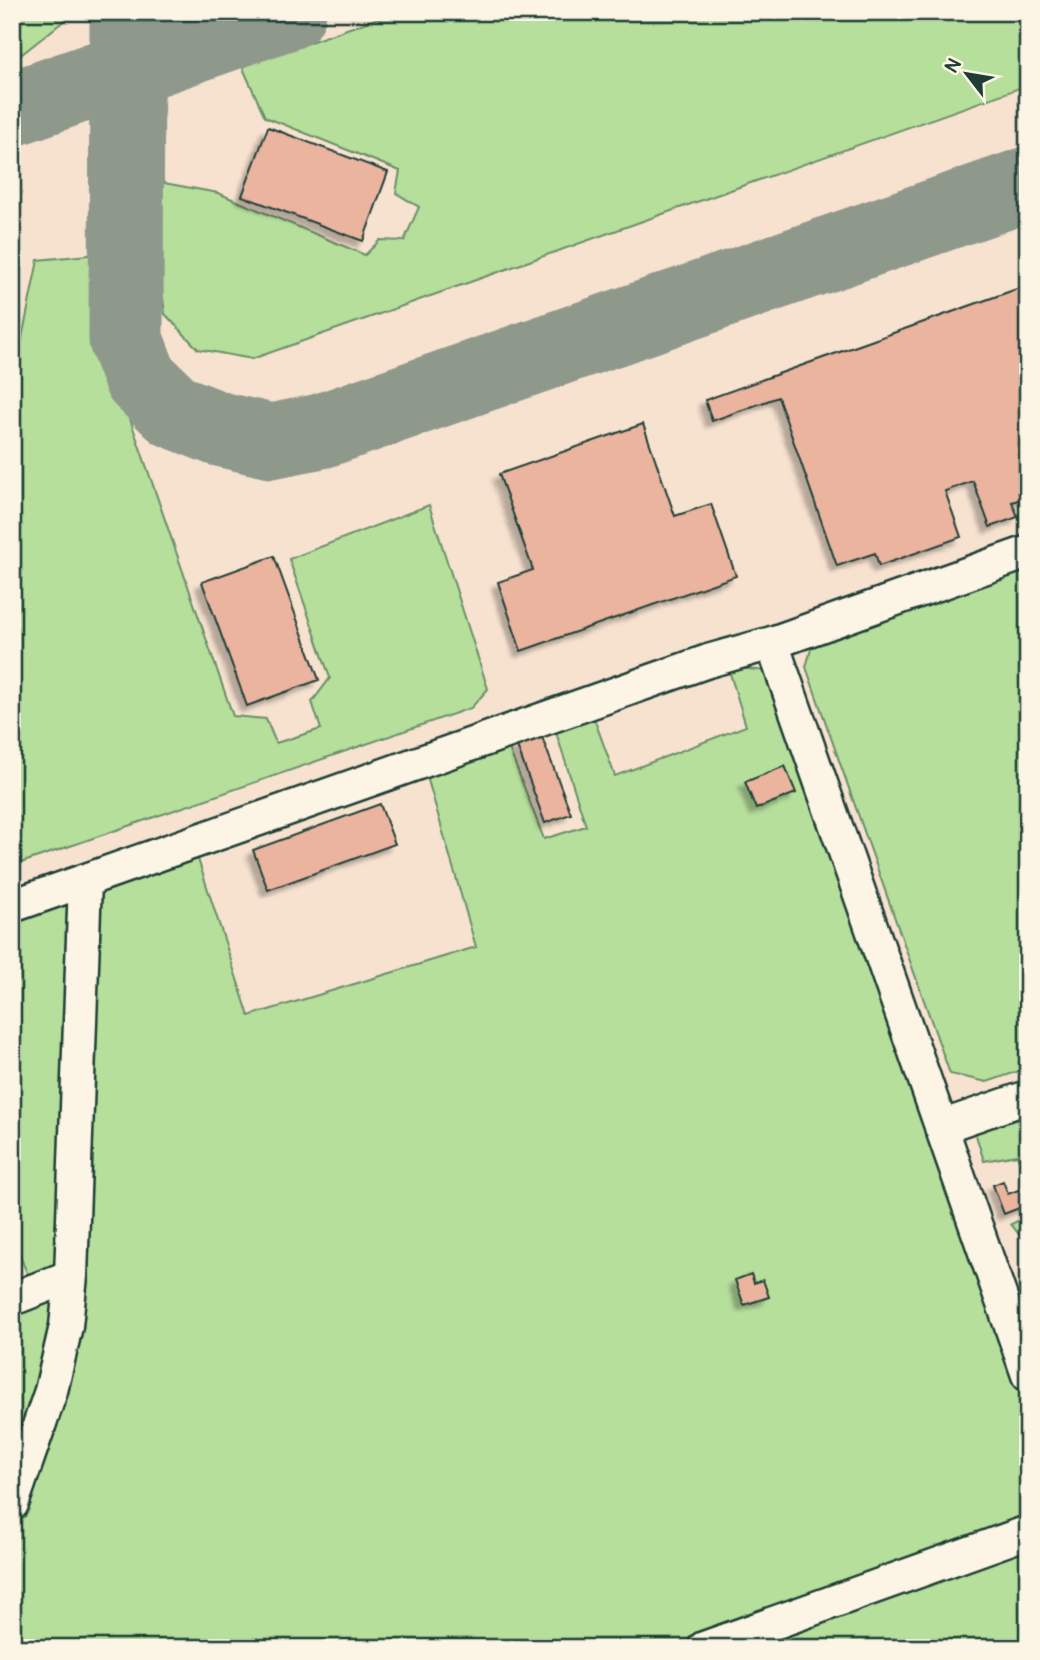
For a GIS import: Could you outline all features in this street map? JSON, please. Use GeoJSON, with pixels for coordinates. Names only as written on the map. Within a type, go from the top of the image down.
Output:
{"type":"FeatureCollection","features":[{"type":"Feature","properties":{"kind":"lane"},"geometry":{"type":"LineString","coordinates":[[12,906],[708,661],[772,643],[1028,552]]}},
{"type":"Feature","properties":{"kind":"lane"},"geometry":{"type":"LineString","coordinates":[[772,643],[941,1127],[1017,1309],[1028,1375]]}},
{"type":"Feature","properties":{"kind":"lane"},"geometry":{"type":"LineString","coordinates":[[12,1504],[51,1391],[66,1326],[71,1276],[85,881]]}},
{"type":"Feature","properties":{"kind":"lane"},"geometry":{"type":"LineString","coordinates":[[941,1127],[1028,1097]]}},
{"type":"Feature","properties":{"kind":"lane"},"geometry":{"type":"LineString","coordinates":[[12,1299],[71,1276]]}},
{"type":"Feature","properties":{"kind":"lane"},"geometry":{"type":"LineString","coordinates":[[704,1648],[1028,1532]]}},
{"type":"Feature","properties":{"kind":"shaded area"},"geometry":{"type":"Polygon","coordinates":[[[12,12],[1028,12],[1028,1648],[12,1648],[12,12]]]}},
{"type":"Feature","properties":{"kind":"green space"},"geometry":{"type":"Polygon","coordinates":[[[12,12],[70,12],[70,16],[12,62],[12,12]]]}},
{"type":"Feature","properties":{"kind":"green space"},"geometry":{"type":"Polygon","coordinates":[[[395,12],[1028,12],[1028,85],[252,359],[198,349],[165,314],[148,180],[218,193],[365,255],[380,240],[404,241],[419,207],[396,193],[400,171],[265,117],[242,66],[395,12]]]}},
{"type":"Feature","properties":{"kind":"green space"},"geometry":{"type":"Polygon","coordinates":[[[98,254],[120,390],[233,716],[266,719],[276,743],[321,729],[312,702],[330,678],[289,559],[429,505],[488,689],[471,708],[12,866],[12,387],[38,260],[98,254]]]}},
{"type":"Feature","properties":{"kind":"green space"},"geometry":{"type":"Polygon","coordinates":[[[1028,567],[1028,1068],[987,1082],[950,1074],[806,667],[813,642],[1028,567]]]}},
{"type":"Feature","properties":{"kind":"green space"},"geometry":{"type":"Polygon","coordinates":[[[728,667],[767,671],[786,712],[1028,1401],[1028,1648],[12,1648],[12,1307],[37,1298],[12,1236],[12,913],[196,853],[249,1016],[476,947],[426,773],[507,743],[544,839],[586,826],[553,723],[591,710],[615,776],[746,726],[728,667]]]}},
{"type":"Feature","properties":{"kind":"green space"},"geometry":{"type":"Polygon","coordinates":[[[1028,1104],[1028,1185],[1017,1155],[984,1161],[975,1132],[1028,1104]]]}},
{"type":"Feature","properties":{"kind":"green space"},"geometry":{"type":"Polygon","coordinates":[[[1028,1216],[1028,1246],[1011,1224],[1028,1216]]]}},
{"type":"Feature","properties":{"kind":"building"},"geometry":{"type":"Polygon","coordinates":[[[268,127],[388,172],[363,241],[242,196],[268,127]]]}},
{"type":"Feature","properties":{"kind":"building"},"geometry":{"type":"Polygon","coordinates":[[[1028,285],[1028,497],[1012,502],[1018,517],[990,527],[973,481],[945,491],[961,537],[879,566],[875,553],[837,566],[778,397],[712,421],[705,400],[1028,285]]]}},
{"type":"Feature","properties":{"kind":"building"},"geometry":{"type":"Polygon","coordinates":[[[643,424],[675,516],[711,504],[736,576],[521,651],[498,582],[533,570],[499,474],[643,424]]]}},
{"type":"Feature","properties":{"kind":"building"},"geometry":{"type":"Polygon","coordinates":[[[274,556],[319,680],[247,706],[202,582],[274,556]]]}},
{"type":"Feature","properties":{"kind":"building"},"geometry":{"type":"Polygon","coordinates":[[[542,737],[571,814],[545,823],[517,746],[542,737]]]}},
{"type":"Feature","properties":{"kind":"building"},"geometry":{"type":"Polygon","coordinates":[[[785,766],[796,793],[756,809],[745,782],[785,766]]]}},
{"type":"Feature","properties":{"kind":"building"},"geometry":{"type":"Polygon","coordinates":[[[380,804],[395,844],[268,890],[253,850],[380,804]]]}},
{"type":"Feature","properties":{"kind":"building"},"geometry":{"type":"Polygon","coordinates":[[[1003,1181],[1008,1194],[1021,1189],[1027,1205],[1004,1214],[993,1185],[1003,1181]]]}},
{"type":"Feature","properties":{"kind":"building"},"geometry":{"type":"Polygon","coordinates":[[[751,1274],[754,1283],[763,1280],[769,1297],[744,1305],[735,1280],[751,1274]]]}},
{"type":"Feature","properties":{"kind":"taxiway"},"geometry":{"type":"LineString","coordinates":[[127,12],[126,340],[141,379],[174,411],[219,429],[271,441],[321,431],[1028,184]]}},
{"type":"Feature","properties":{"kind":"taxiway"},"geometry":{"type":"LineString","coordinates":[[12,109],[289,12]]}}]}
